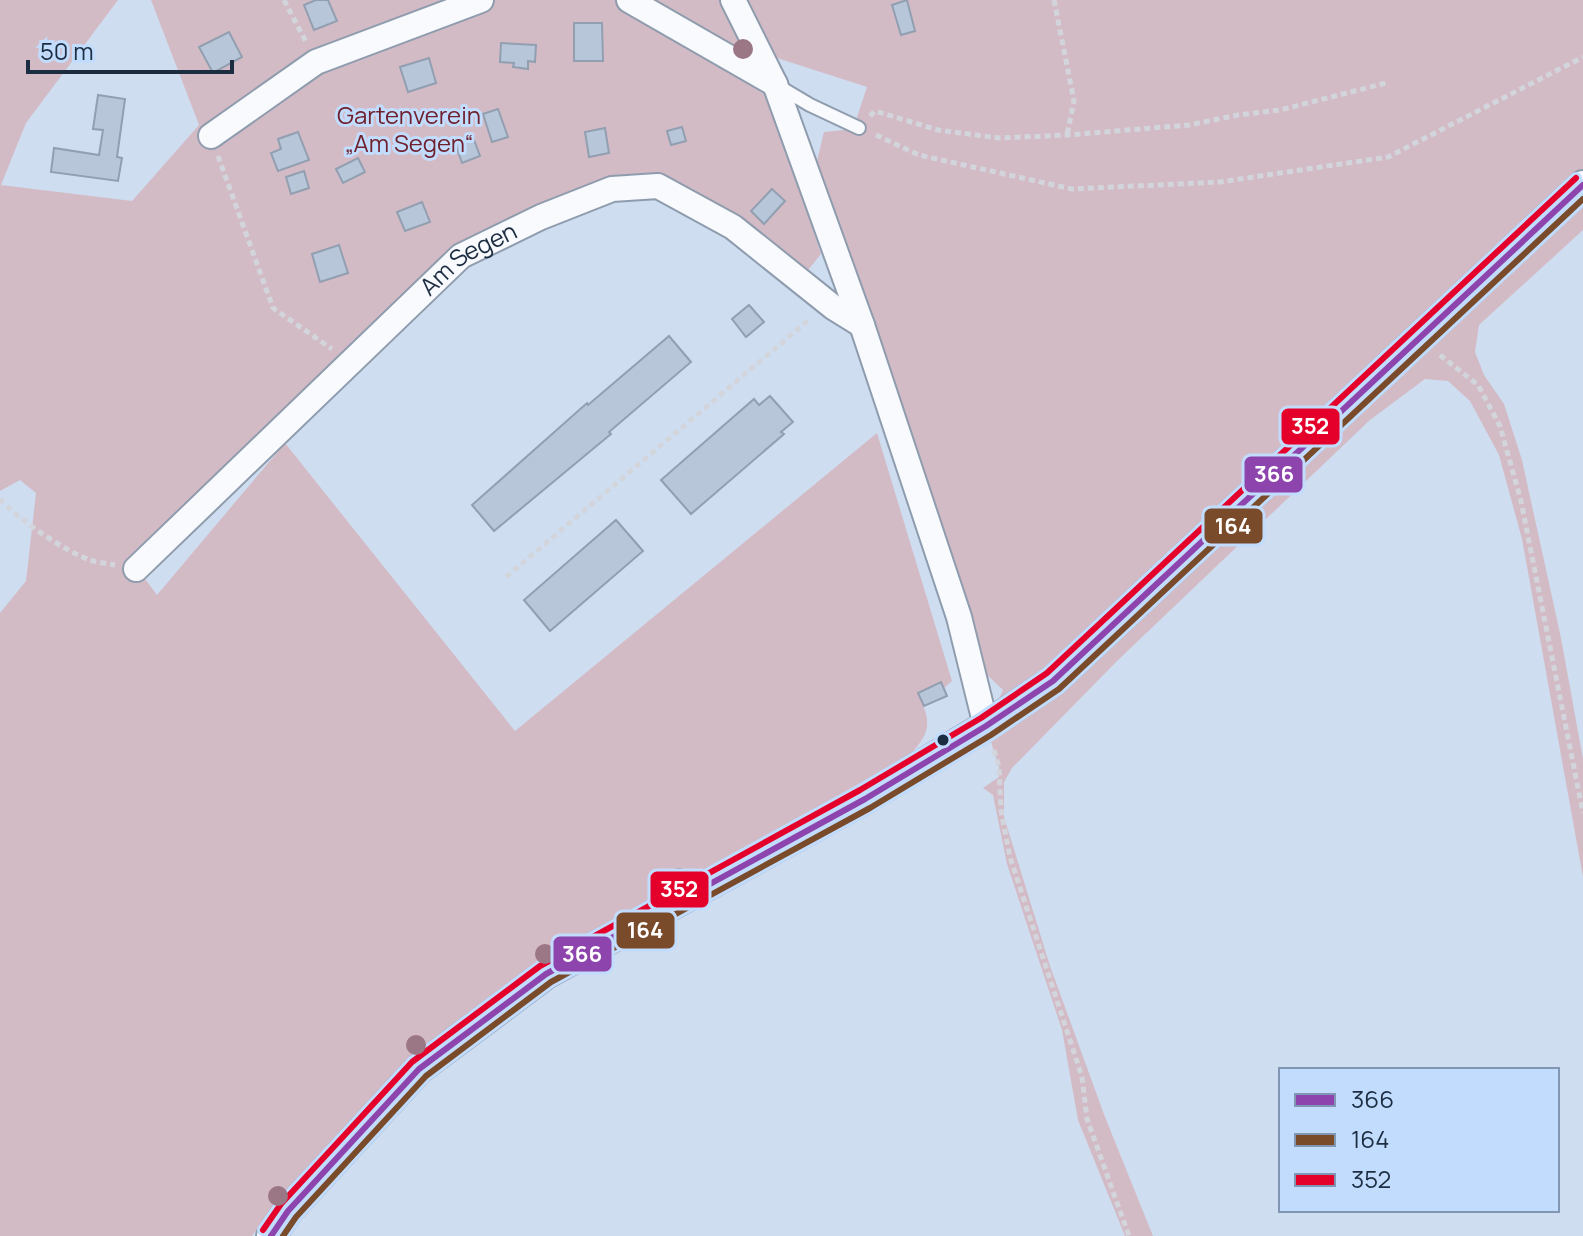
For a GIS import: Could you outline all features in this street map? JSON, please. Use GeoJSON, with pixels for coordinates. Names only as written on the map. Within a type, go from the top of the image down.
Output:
{"type":"FeatureCollection","features":[{"type":"Feature","properties":{"kind":"street"},"geometry":{"type":"LineString","coordinates":[[211,136],[316,62],[481,0]]}},
{"type":"Feature","properties":{"kind":"street"},"geometry":{"type":"LineString","coordinates":[[629,0],[775,84]]}},
{"type":"Feature","properties":{"kind":"street"},"geometry":{"type":"LineString","coordinates":[[733,0],[775,84],[862,325],[959,617],[986,726]]}},
{"type":"Feature","properties":{"kind":"street"},"geometry":{"type":"LineString","coordinates":[[271,1236],[288,1211],[419,1069],[546,974],[865,799],[986,726],[1053,681],[1583,185]]}},
{"type":"Feature","properties":{"kind":"street","name":"Am Segen"},"geometry":{"type":"LineString","coordinates":[[136,569],[461,256],[541,217],[612,189],[658,186],[733,227],[833,307],[862,325]]}},
{"type":"Feature","properties":{"kind":"lane"},"geometry":{"type":"LineString","coordinates":[[775,84],[859,128]]}},
{"type":"Feature","properties":{"kind":"path"},"geometry":{"type":"LineString","coordinates":[[284,0],[316,62]]}},
{"type":"Feature","properties":{"kind":"path"},"geometry":{"type":"LineString","coordinates":[[1054,0],[1074,101],[1067,135]]}},
{"type":"Feature","properties":{"kind":"path"},"geometry":{"type":"LineString","coordinates":[[1386,83],[1280,110],[1189,125],[999,138],[938,130],[875,111],[859,128],[919,155],[1072,189],[1220,182],[1388,157],[1583,57]]}},
{"type":"Feature","properties":{"kind":"path"},"geometry":{"type":"LineString","coordinates":[[211,136],[273,308],[350,362]]}},
{"type":"Feature","properties":{"kind":"path"},"geometry":{"type":"LineString","coordinates":[[506,577],[807,319],[833,307]]}},
{"type":"Feature","properties":{"kind":"path"},"geometry":{"type":"LineString","coordinates":[[1419,338],[1478,385],[1500,426],[1521,501],[1583,813]]}},
{"type":"Feature","properties":{"kind":"path"},"geometry":{"type":"LineString","coordinates":[[0,499],[25,522],[89,560],[136,569]]}},
{"type":"Feature","properties":{"kind":"path"},"geometry":{"type":"LineString","coordinates":[[986,726],[999,767],[1001,811],[1010,857],[1082,1077],[1087,1119],[1129,1236]]}},
{"type":"Feature","properties":{"kind":"green space","name":"Gartenverein „Am Segen“"},"geometry":{"type":"Polygon","coordinates":[[[0,0],[118,0],[26,123],[1,185],[132,201],[199,125],[151,0],[720,0],[739,38],[725,68],[771,99],[821,254],[804,275],[670,183],[455,250],[344,351],[339,360],[131,560],[157,595],[285,443],[515,731],[877,433],[952,681],[944,688],[941,683],[918,693],[926,713],[927,728],[921,742],[907,758],[598,928],[486,999],[401,1069],[278,1201],[252,1236],[0,1236],[0,613],[26,581],[36,493],[20,480],[0,491],[0,0]]]}},
{"type":"Feature","properties":{"kind":"green space"},"geometry":{"type":"Polygon","coordinates":[[[745,0],[1583,0],[1583,230],[1479,325],[1475,352],[1484,375],[1504,404],[1522,460],[1561,638],[1583,759],[1583,877],[1522,539],[1499,455],[1470,401],[1448,381],[1425,379],[1370,420],[1117,661],[1012,768],[1004,782],[1004,817],[1050,966],[1105,1117],[1153,1236],[1125,1236],[1078,1120],[1062,1030],[1007,864],[993,795],[983,788],[999,777],[999,767],[986,726],[1003,690],[984,672],[817,161],[824,132],[853,129],[867,87],[774,57],[745,0]]]}},
{"type":"Feature","properties":{"kind":"building"},"geometry":{"type":"Polygon","coordinates":[[[316,0],[328,0],[337,21],[314,30],[304,5],[316,0]]]}},
{"type":"Feature","properties":{"kind":"building"},"geometry":{"type":"Polygon","coordinates":[[[907,0],[915,31],[901,35],[892,5],[907,0]]]}},
{"type":"Feature","properties":{"kind":"building"},"geometry":{"type":"Polygon","coordinates":[[[574,23],[602,23],[603,61],[574,61],[574,23]]]}},
{"type":"Feature","properties":{"kind":"building"},"geometry":{"type":"Polygon","coordinates":[[[229,32],[242,57],[213,73],[199,47],[229,32]]]}},
{"type":"Feature","properties":{"kind":"building"},"geometry":{"type":"Polygon","coordinates":[[[501,43],[536,45],[535,62],[528,61],[528,69],[513,67],[514,63],[500,62],[501,43]]]}},
{"type":"Feature","properties":{"kind":"building"},"geometry":{"type":"Polygon","coordinates":[[[429,58],[436,83],[408,92],[400,67],[429,58]]]}},
{"type":"Feature","properties":{"kind":"building"},"geometry":{"type":"Polygon","coordinates":[[[98,95],[125,99],[117,157],[122,158],[118,181],[51,172],[54,148],[99,155],[103,130],[93,129],[98,95]]]}},
{"type":"Feature","properties":{"kind":"building"},"geometry":{"type":"Polygon","coordinates":[[[498,109],[508,137],[492,142],[483,114],[498,109]]]}},
{"type":"Feature","properties":{"kind":"building"},"geometry":{"type":"Polygon","coordinates":[[[682,127],[686,141],[671,145],[667,131],[682,127]]]}},
{"type":"Feature","properties":{"kind":"building"},"geometry":{"type":"Polygon","coordinates":[[[605,128],[609,153],[589,157],[585,132],[605,128]]]}},
{"type":"Feature","properties":{"kind":"building"},"geometry":{"type":"Polygon","coordinates":[[[298,132],[309,160],[278,171],[271,153],[281,149],[278,139],[298,132]]]}},
{"type":"Feature","properties":{"kind":"building"},"geometry":{"type":"Polygon","coordinates":[[[473,137],[480,156],[462,163],[455,143],[473,137]]]}},
{"type":"Feature","properties":{"kind":"building"},"geometry":{"type":"Polygon","coordinates":[[[358,158],[365,172],[343,183],[336,169],[358,158]]]}},
{"type":"Feature","properties":{"kind":"building"},"geometry":{"type":"Polygon","coordinates":[[[304,171],[309,188],[291,194],[286,177],[304,171]]]}},
{"type":"Feature","properties":{"kind":"building"},"geometry":{"type":"Polygon","coordinates":[[[772,189],[785,201],[764,224],[751,211],[772,189]]]}},
{"type":"Feature","properties":{"kind":"building"},"geometry":{"type":"Polygon","coordinates":[[[422,202],[430,222],[405,231],[397,212],[422,202]]]}},
{"type":"Feature","properties":{"kind":"building"},"geometry":{"type":"Polygon","coordinates":[[[339,245],[348,273],[320,282],[312,254],[339,245]]]}},
{"type":"Feature","properties":{"kind":"building"},"geometry":{"type":"Polygon","coordinates":[[[749,305],[764,322],[746,337],[732,319],[749,305]]]}},
{"type":"Feature","properties":{"kind":"building"},"geometry":{"type":"Polygon","coordinates":[[[669,336],[691,362],[609,432],[611,434],[494,531],[472,505],[587,403],[669,336]]]}},
{"type":"Feature","properties":{"kind":"building"},"geometry":{"type":"Polygon","coordinates":[[[770,396],[793,422],[781,432],[784,434],[691,514],[661,480],[754,399],[759,405],[770,396]]]}},
{"type":"Feature","properties":{"kind":"building"},"geometry":{"type":"Polygon","coordinates":[[[616,520],[643,551],[550,631],[524,600],[616,520]]]}},
{"type":"Feature","properties":{"kind":"building"},"geometry":{"type":"Polygon","coordinates":[[[941,682],[947,696],[924,706],[918,693],[941,682]]]}},
{"type":"Feature","properties":{"kind":"transit line","name":"352"},"geometry":{"type":"LineString","coordinates":[[263,1230],[281,1204],[412,1062],[540,966],[860,790],[981,718],[1047,673],[1576,178]]}},
{"type":"Feature","properties":{"kind":"transit line","name":"366"},"geometry":{"type":"LineString","coordinates":[[271,1236],[288,1211],[419,1069],[546,974],[865,799],[986,726],[1053,681],[1583,185]]}},
{"type":"Feature","properties":{"kind":"transit line","name":"164"},"geometry":{"type":"LineString","coordinates":[[283,1236],[296,1217],[426,1076],[551,982],[870,808],[991,735],[1059,689],[1583,199]]}}]}
